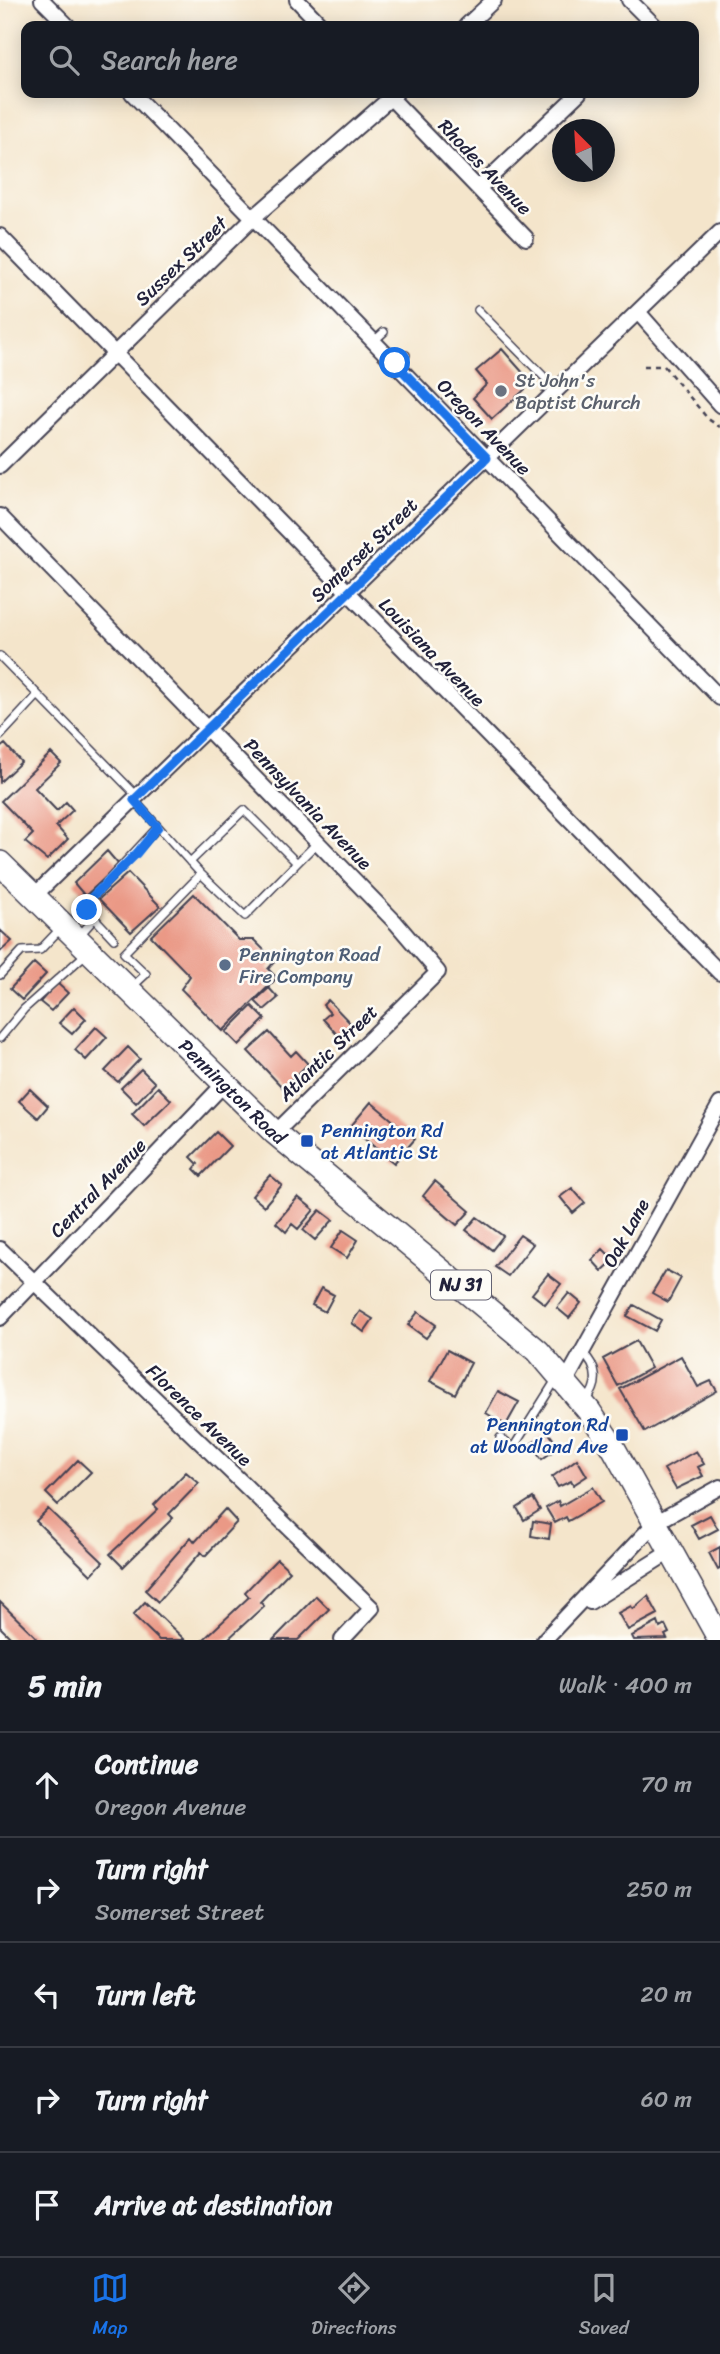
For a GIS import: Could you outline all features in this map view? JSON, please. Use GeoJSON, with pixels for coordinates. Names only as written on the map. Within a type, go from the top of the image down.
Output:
{"type":"FeatureCollection","features":[{"type":"Feature","properties":{"kind":"main road","name":"Pennington Road"},"geometry":{"type":"LineString","coordinates":[[0,863],[223,1085],[275,1133],[512,1327],[562,1378],[613,1447],[720,1640]]}},
{"type":"Feature","properties":{"kind":"street"},"geometry":{"type":"LineString","coordinates":[[42,0],[63,21]]}},
{"type":"Feature","properties":{"kind":"street"},"geometry":{"type":"LineString","coordinates":[[297,0],[317,21]]}},
{"type":"Feature","properties":{"kind":"street"},"geometry":{"type":"LineString","coordinates":[[471,21],[494,0]]}},
{"type":"Feature","properties":{"kind":"street"},"geometry":{"type":"LineString","coordinates":[[629,0],[648,21]]}},
{"type":"Feature","properties":{"kind":"street","name":"Oregon Avenue"},"geometry":{"type":"LineString","coordinates":[[137,98],[253,218],[401,359],[487,458],[720,698]]}},
{"type":"Feature","properties":{"kind":"street","name":"Sussex Street"},"geometry":{"type":"LineString","coordinates":[[0,466],[253,218],[387,98]]}},
{"type":"Feature","properties":{"kind":"street","name":"Rhodes Avenue"},"geometry":{"type":"LineString","coordinates":[[395,98],[526,238]]}},
{"type":"Feature","properties":{"kind":"street"},"geometry":{"type":"LineString","coordinates":[[479,188],[574,98]]}},
{"type":"Feature","properties":{"kind":"street","name":"Somerset Street"},"geometry":{"type":"LineString","coordinates":[[34,896],[720,232]]}},
{"type":"Feature","properties":{"kind":"street","name":"Louisiana Avenue"},"geometry":{"type":"LineString","coordinates":[[0,236],[720,974]]}},
{"type":"Feature","properties":{"kind":"street"},"geometry":{"type":"LineString","coordinates":[[638,312],[720,405]]}},
{"type":"Feature","properties":{"kind":"street","name":"Pennsylvania Avenue"},"geometry":{"type":"LineString","coordinates":[[0,516],[318,842],[439,972]]}},
{"type":"Feature","properties":{"kind":"street","name":"Atlantic Street"},"geometry":{"type":"LineString","coordinates":[[275,1133],[439,972]]}},
{"type":"Feature","properties":{"kind":"street","name":"Central Avenue"},"geometry":{"type":"LineString","coordinates":[[0,1318],[223,1085]]}},
{"type":"Feature","properties":{"kind":"street","name":"Oak Lane"},"geometry":{"type":"LineString","coordinates":[[562,1378],[582,1352],[720,1104]]}},
{"type":"Feature","properties":{"kind":"street","name":"Florence Avenue"},"geometry":{"type":"LineString","coordinates":[[0,1249],[372,1608],[342,1640]]}},
{"type":"Feature","properties":{"kind":"street"},"geometry":{"type":"LineString","coordinates":[[544,1640],[655,1523],[720,1487]]}},
{"type":"Feature","properties":{"kind":"street"},"geometry":{"type":"LineString","coordinates":[[573,1612],[671,1551]]}},
{"type":"Feature","properties":{"kind":"lane"},"geometry":{"type":"LineString","coordinates":[[478,310],[557,390]]}},
{"type":"Feature","properties":{"kind":"lane"},"geometry":{"type":"LineString","coordinates":[[0,656],[135,798],[201,874],[244,916],[318,842]]}},
{"type":"Feature","properties":{"kind":"lane"},"geometry":{"type":"LineString","coordinates":[[0,736],[38,695]]}},
{"type":"Feature","properties":{"kind":"lane"},"geometry":{"type":"LineString","coordinates":[[190,862],[244,810],[298,863]]}},
{"type":"Feature","properties":{"kind":"lane"},"geometry":{"type":"LineString","coordinates":[[114,939],[87,910],[89,900],[137,853],[158,827]]}},
{"type":"Feature","properties":{"kind":"lane"},"geometry":{"type":"LineString","coordinates":[[128,991],[146,974],[124,953],[201,874]]}},
{"type":"Feature","properties":{"kind":"lane"},"geometry":{"type":"LineString","coordinates":[[0,1038],[95,918]]}},
{"type":"Feature","properties":{"kind":"lane"},"geometry":{"type":"LineString","coordinates":[[0,975],[22,951],[40,950],[76,939]]}},
{"type":"Feature","properties":{"kind":"lane"},"geometry":{"type":"LineString","coordinates":[[582,1352],[592,1362],[595,1371],[595,1390],[583,1404]]}},
{"type":"Feature","properties":{"kind":"lane"},"geometry":{"type":"LineString","coordinates":[[500,1438],[513,1448],[562,1378]]}},
{"type":"Feature","properties":{"kind":"path"},"geometry":{"type":"LineString","coordinates":[[644,366],[664,366],[685,388],[708,419],[720,428]]}},
{"type":"Feature","properties":{"kind":"building","name":"St John's Baptist Church"},"geometry":{"type":"Polygon","coordinates":[[[502,349],[532,383],[492,419],[473,398],[487,384],[476,371],[502,349]]]}},
{"type":"Feature","properties":{"kind":"building"},"geometry":{"type":"Polygon","coordinates":[[[5,744],[21,762],[0,782],[0,748],[5,744]]]}},
{"type":"Feature","properties":{"kind":"building"},"geometry":{"type":"Polygon","coordinates":[[[51,753],[61,763],[35,788],[57,811],[66,802],[73,810],[56,826],[68,839],[47,860],[25,842],[33,834],[1,801],[51,753]]]}},
{"type":"Feature","properties":{"kind":"building"},"geometry":{"type":"Polygon","coordinates":[[[107,851],[119,865],[85,896],[74,883],[107,851]]]}},
{"type":"Feature","properties":{"kind":"building"},"geometry":{"type":"Polygon","coordinates":[[[128,873],[160,906],[131,932],[99,899],[128,873]]]}},
{"type":"Feature","properties":{"kind":"building","name":"Pennington Road Fire Company"},"geometry":{"type":"Polygon","coordinates":[[[194,894],[239,940],[254,940],[275,961],[268,969],[277,978],[223,1031],[181,989],[190,976],[151,936],[194,894]]]}},
{"type":"Feature","properties":{"kind":"building"},"geometry":{"type":"Polygon","coordinates":[[[0,930],[12,941],[0,952],[0,930]]]}},
{"type":"Feature","properties":{"kind":"building"},"geometry":{"type":"Polygon","coordinates":[[[34,963],[46,974],[22,1000],[10,989],[34,963]]]}},
{"type":"Feature","properties":{"kind":"building"},"geometry":{"type":"Polygon","coordinates":[[[57,983],[68,993],[51,1011],[40,1002],[57,983]]]}},
{"type":"Feature","properties":{"kind":"building"},"geometry":{"type":"Polygon","coordinates":[[[269,988],[278,998],[264,1010],[255,1001],[269,988]]]}},
{"type":"Feature","properties":{"kind":"building"},"geometry":{"type":"Polygon","coordinates":[[[328,1000],[355,1028],[342,1040],[323,1019],[330,1013],[323,1005],[328,1000]]]}},
{"type":"Feature","properties":{"kind":"building"},"geometry":{"type":"Polygon","coordinates":[[[252,1006],[265,1019],[239,1045],[226,1032],[252,1006]]]}},
{"type":"Feature","properties":{"kind":"building"},"geometry":{"type":"Polygon","coordinates":[[[74,1007],[86,1019],[72,1034],[59,1023],[74,1007]]]}},
{"type":"Feature","properties":{"kind":"building"},"geometry":{"type":"Polygon","coordinates":[[[96,1027],[107,1037],[86,1060],[75,1050],[96,1027]]]}},
{"type":"Feature","properties":{"kind":"building"},"geometry":{"type":"Polygon","coordinates":[[[269,1032],[291,1056],[296,1051],[308,1064],[283,1088],[248,1051],[269,1032]]]}},
{"type":"Feature","properties":{"kind":"building"},"geometry":{"type":"Polygon","coordinates":[[[128,1047],[140,1059],[118,1082],[105,1071],[128,1047]]]}},
{"type":"Feature","properties":{"kind":"building"},"geometry":{"type":"Polygon","coordinates":[[[141,1069],[155,1083],[136,1103],[121,1088],[141,1069]]]}},
{"type":"Feature","properties":{"kind":"building"},"geometry":{"type":"Polygon","coordinates":[[[158,1087],[171,1100],[144,1126],[132,1114],[158,1087]]]}},
{"type":"Feature","properties":{"kind":"building"},"geometry":{"type":"Polygon","coordinates":[[[30,1089],[48,1106],[38,1118],[19,1101],[30,1089]]]}},
{"type":"Feature","properties":{"kind":"building"},"geometry":{"type":"Polygon","coordinates":[[[371,1102],[415,1139],[394,1163],[350,1127],[371,1102]]]}},
{"type":"Feature","properties":{"kind":"building"},"geometry":{"type":"Polygon","coordinates":[[[216,1132],[230,1146],[201,1176],[194,1169],[198,1164],[191,1157],[216,1132]]]}},
{"type":"Feature","properties":{"kind":"building"},"geometry":{"type":"Polygon","coordinates":[[[270,1175],[282,1185],[264,1206],[252,1196],[270,1175]]]}},
{"type":"Feature","properties":{"kind":"building"},"geometry":{"type":"Polygon","coordinates":[[[435,1181],[470,1211],[457,1225],[423,1196],[435,1181]]]}},
{"type":"Feature","properties":{"kind":"building"},"geometry":{"type":"Polygon","coordinates":[[[572,1188],[585,1203],[573,1213],[560,1197],[572,1188]]]}},
{"type":"Feature","properties":{"kind":"building"},"geometry":{"type":"Polygon","coordinates":[[[298,1197],[314,1210],[298,1229],[292,1224],[286,1232],[276,1223],[298,1197]]]}},
{"type":"Feature","properties":{"kind":"building"},"geometry":{"type":"Polygon","coordinates":[[[320,1210],[333,1220],[315,1240],[303,1230],[320,1210]]]}},
{"type":"Feature","properties":{"kind":"building"},"geometry":{"type":"Polygon","coordinates":[[[477,1217],[503,1236],[492,1250],[466,1230],[477,1217]]]}},
{"type":"Feature","properties":{"kind":"building"},"geometry":{"type":"Polygon","coordinates":[[[343,1230],[358,1240],[347,1258],[331,1248],[343,1230]]]}},
{"type":"Feature","properties":{"kind":"building"},"geometry":{"type":"Polygon","coordinates":[[[520,1235],[533,1244],[508,1276],[495,1267],[520,1235]]]}},
{"type":"Feature","properties":{"kind":"building"},"geometry":{"type":"Polygon","coordinates":[[[603,1249],[614,1260],[602,1271],[592,1260],[603,1249]]]}},
{"type":"Feature","properties":{"kind":"building"},"geometry":{"type":"Polygon","coordinates":[[[666,1270],[681,1278],[668,1302],[652,1293],[666,1270]]]}},
{"type":"Feature","properties":{"kind":"building"},"geometry":{"type":"Polygon","coordinates":[[[548,1274],[561,1284],[545,1304],[532,1294],[548,1274]]]}},
{"type":"Feature","properties":{"kind":"building"},"geometry":{"type":"Polygon","coordinates":[[[321,1288],[334,1295],[325,1312],[312,1305],[321,1288]]]}},
{"type":"Feature","properties":{"kind":"building"},"geometry":{"type":"Polygon","coordinates":[[[569,1293],[581,1303],[569,1318],[557,1308],[569,1293]]]}},
{"type":"Feature","properties":{"kind":"building"},"geometry":{"type":"Polygon","coordinates":[[[634,1305],[661,1320],[655,1331],[627,1316],[634,1305]]]}},
{"type":"Feature","properties":{"kind":"building"},"geometry":{"type":"Polygon","coordinates":[[[360,1311],[373,1319],[364,1332],[352,1323],[360,1311]]]}},
{"type":"Feature","properties":{"kind":"building"},"geometry":{"type":"Polygon","coordinates":[[[418,1312],[436,1325],[426,1338],[408,1325],[418,1312]]]}},
{"type":"Feature","properties":{"kind":"building"},"geometry":{"type":"Polygon","coordinates":[[[636,1341],[651,1368],[618,1386],[603,1359],[636,1341]]]}},
{"type":"Feature","properties":{"kind":"building"},"geometry":{"type":"Polygon","coordinates":[[[447,1350],[471,1363],[455,1394],[430,1381],[447,1350]]]}},
{"type":"Feature","properties":{"kind":"building"},"geometry":{"type":"Polygon","coordinates":[[[681,1356],[698,1387],[711,1381],[717,1391],[645,1432],[620,1389],[681,1356]]]}},
{"type":"Feature","properties":{"kind":"building"},"geometry":{"type":"Polygon","coordinates":[[[498,1391],[519,1402],[506,1425],[486,1413],[498,1391]]]}},
{"type":"Feature","properties":{"kind":"building"},"geometry":{"type":"Polygon","coordinates":[[[548,1432],[559,1447],[542,1459],[531,1444],[548,1432]]]}},
{"type":"Feature","properties":{"kind":"building"},"geometry":{"type":"Polygon","coordinates":[[[696,1451],[704,1464],[698,1467],[703,1476],[676,1489],[664,1469],[696,1451]]]}},
{"type":"Feature","properties":{"kind":"building"},"geometry":{"type":"Polygon","coordinates":[[[577,1459],[587,1476],[573,1485],[571,1481],[558,1487],[552,1477],[577,1459]]]}},
{"type":"Feature","properties":{"kind":"building"},"geometry":{"type":"Polygon","coordinates":[[[78,1460],[91,1472],[58,1505],[46,1493],[78,1460]]]}},
{"type":"Feature","properties":{"kind":"building"},"geometry":{"type":"Polygon","coordinates":[[[186,1472],[199,1483],[169,1514],[173,1518],[123,1567],[110,1554],[158,1509],[154,1505],[186,1472]]]}},
{"type":"Feature","properties":{"kind":"building"},"geometry":{"type":"Polygon","coordinates":[[[593,1487],[602,1502],[568,1521],[566,1517],[555,1523],[546,1508],[558,1501],[560,1506],[593,1487]]]}},
{"type":"Feature","properties":{"kind":"building"},"geometry":{"type":"Polygon","coordinates":[[[533,1498],[540,1510],[524,1520],[517,1508],[533,1498]]]}},
{"type":"Feature","properties":{"kind":"building"},"geometry":{"type":"Polygon","coordinates":[[[48,1509],[103,1562],[91,1575],[36,1521],[48,1509]]]}},
{"type":"Feature","properties":{"kind":"building"},"geometry":{"type":"Polygon","coordinates":[[[225,1509],[237,1522],[205,1556],[201,1552],[158,1602],[145,1590],[191,1537],[195,1542],[225,1509]]]}},
{"type":"Feature","properties":{"kind":"building"},"geometry":{"type":"Polygon","coordinates":[[[710,1515],[718,1529],[699,1539],[691,1525],[710,1515]]]}},
{"type":"Feature","properties":{"kind":"building"},"geometry":{"type":"Polygon","coordinates":[[[533,1521],[551,1524],[549,1539],[531,1536],[533,1521]]]}},
{"type":"Feature","properties":{"kind":"building"},"geometry":{"type":"Polygon","coordinates":[[[720,1547],[720,1569],[718,1570],[709,1553],[720,1547]]]}},
{"type":"Feature","properties":{"kind":"building"},"geometry":{"type":"Polygon","coordinates":[[[277,1559],[290,1571],[260,1602],[264,1606],[227,1640],[203,1640],[249,1597],[245,1592],[277,1559]]]}},
{"type":"Feature","properties":{"kind":"building"},"geometry":{"type":"Polygon","coordinates":[[[316,1596],[329,1609],[298,1640],[273,1640],[316,1596]]]}},
{"type":"Feature","properties":{"kind":"building"},"geometry":{"type":"Polygon","coordinates":[[[648,1596],[658,1614],[628,1630],[618,1613],[631,1606],[633,1609],[648,1596]]]}},
{"type":"Feature","properties":{"kind":"building"},"geometry":{"type":"Polygon","coordinates":[[[0,1602],[36,1637],[32,1640],[13,1640],[0,1627],[0,1602]]]}},
{"type":"Feature","properties":{"kind":"building"},"geometry":{"type":"Polygon","coordinates":[[[145,1602],[185,1640],[159,1640],[133,1615],[145,1602]]]}},
{"type":"Feature","properties":{"kind":"building"},"geometry":{"type":"Polygon","coordinates":[[[658,1622],[660,1628],[665,1625],[669,1633],[665,1635],[667,1639],[634,1640],[632,1636],[658,1622]]]}},
{"type":"Feature","properties":{"kind":"place","name":"St John's Baptist Church"},"geometry":{"type":"Point","coordinates":[501,391]}},
{"type":"Feature","properties":{"kind":"place","name":"Pennington Road Fire Company"},"geometry":{"type":"Point","coordinates":[225,965]}},
{"type":"Feature","properties":{"kind":"place","name":"Pennington Rd at Atlantic St"},"geometry":{"type":"Point","coordinates":[307,1141]}},
{"type":"Feature","properties":{"kind":"place","name":"Pennington Rd at Woodland Ave"},"geometry":{"type":"Point","coordinates":[622,1435]}},
{"type":"Feature","properties":{"kind":"route"},"geometry":{"type":"LineString","coordinates":[[87,910],[86,904],[89,900],[137,853],[158,827],[134,800],[487,458],[395,363]]}}]}
